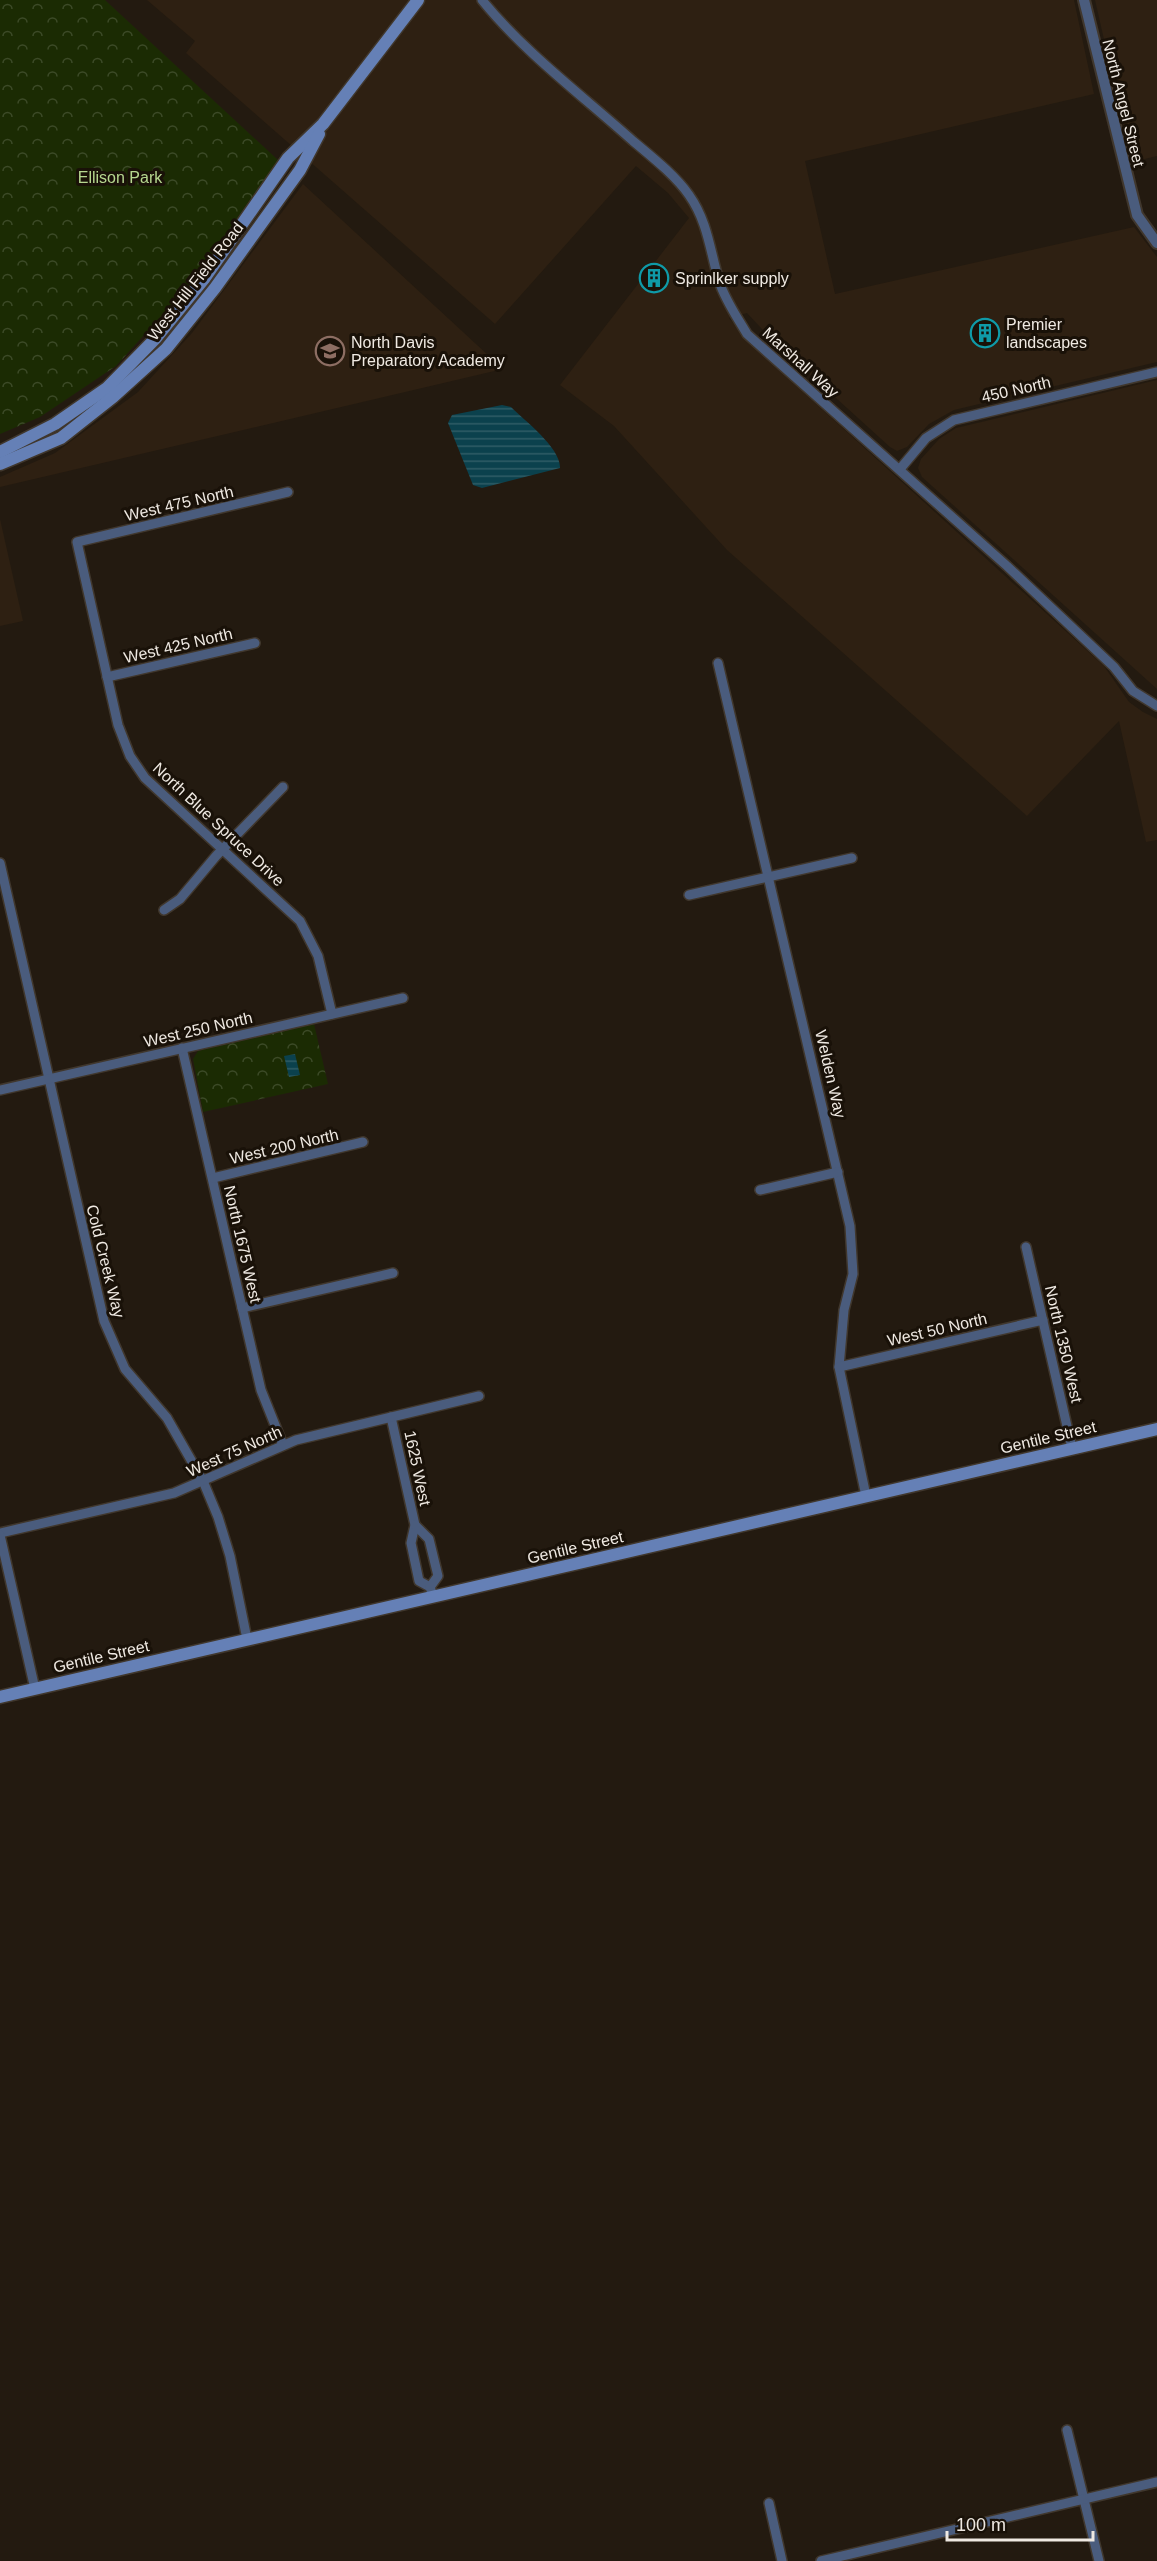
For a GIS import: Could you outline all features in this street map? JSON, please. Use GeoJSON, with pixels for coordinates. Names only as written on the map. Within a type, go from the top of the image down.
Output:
{"type":"FeatureCollection","features":[{"type":"Feature","properties":{"kind":"main road","name":"West Hill Field Road"},"geometry":{"type":"LineString","coordinates":[[0,452],[55,424],[107,388],[156,338],[204,279],[288,158],[323,124],[418,0]]}},
{"type":"Feature","properties":{"kind":"main road","name":"West Hill Field Road"},"geometry":{"type":"LineString","coordinates":[[0,464],[61,438],[113,397],[166,349],[215,288],[300,170],[323,124]]}},
{"type":"Feature","properties":{"kind":"main road","name":"Gentile Street"},"geometry":{"type":"LineString","coordinates":[[0,1697],[247,1639],[431,1592],[1157,1429]]}},
{"type":"Feature","properties":{"kind":"street","name":"Marshall Way"},"geometry":{"type":"LineString","coordinates":[[482,0],[504,25],[646,152],[688,193],[704,222],[730,307],[747,334],[900,469],[1114,667],[1133,690],[1157,706]]}},
{"type":"Feature","properties":{"kind":"street","name":"North Angel Street"},"geometry":{"type":"LineString","coordinates":[[1084,0],[1137,215],[1157,243]]}},
{"type":"Feature","properties":{"kind":"street","name":"450 North"},"geometry":{"type":"LineString","coordinates":[[900,469],[926,438],[954,420],[1157,372]]}},
{"type":"Feature","properties":{"kind":"street","name":"West 475 North"},"geometry":{"type":"LineString","coordinates":[[77,542],[288,492]]}},
{"type":"Feature","properties":{"kind":"street","name":"North Blue Spruce Drive"},"geometry":{"type":"LineString","coordinates":[[77,542],[118,725],[130,756],[146,778],[300,921],[318,956],[332,1014]]}},
{"type":"Feature","properties":{"kind":"street","name":"West 425 North"},"geometry":{"type":"LineString","coordinates":[[107,677],[255,643]]}},
{"type":"Feature","properties":{"kind":"street","name":"Welden Way"},"geometry":{"type":"LineString","coordinates":[[718,663],[850,1226],[853,1274],[844,1310],[839,1367],[866,1496]]}},
{"type":"Feature","properties":{"kind":"street"},"geometry":{"type":"LineString","coordinates":[[164,910],[180,899],[222,850],[283,787]]}},
{"type":"Feature","properties":{"kind":"street"},"geometry":{"type":"LineString","coordinates":[[689,895],[852,858]]}},
{"type":"Feature","properties":{"kind":"street","name":"Cold Creek Way"},"geometry":{"type":"LineString","coordinates":[[0,863],[47,1078],[107,1329],[125,1369],[167,1418],[203,1481],[219,1516],[230,1556],[247,1639]]}},
{"type":"Feature","properties":{"kind":"street","name":"West 250 North"},"geometry":{"type":"LineString","coordinates":[[0,1090],[404,998]]}},
{"type":"Feature","properties":{"kind":"street","name":"North 1675 West"},"geometry":{"type":"LineString","coordinates":[[182,1048],[261,1390],[283,1445]]}},
{"type":"Feature","properties":{"kind":"street","name":"West 200 North"},"geometry":{"type":"LineString","coordinates":[[213,1178],[363,1142]]}},
{"type":"Feature","properties":{"kind":"street"},"geometry":{"type":"LineString","coordinates":[[760,1190],[838,1172]]}},
{"type":"Feature","properties":{"kind":"street","name":"North 1350 West"},"geometry":{"type":"LineString","coordinates":[[1026,1247],[1072,1448]]}},
{"type":"Feature","properties":{"kind":"street"},"geometry":{"type":"LineString","coordinates":[[242,1308],[393,1273]]}},
{"type":"Feature","properties":{"kind":"street","name":"West 50 North"},"geometry":{"type":"LineString","coordinates":[[839,1367],[1043,1320]]}},
{"type":"Feature","properties":{"kind":"street","name":"West 75 North"},"geometry":{"type":"LineString","coordinates":[[0,1534],[174,1493],[283,1445],[479,1396]]}},
{"type":"Feature","properties":{"kind":"street","name":"1625 West"},"geometry":{"type":"LineString","coordinates":[[392,1417],[415,1525],[411,1543],[419,1581],[431,1592],[438,1576],[429,1539],[415,1525]]}},
{"type":"Feature","properties":{"kind":"street"},"geometry":{"type":"LineString","coordinates":[[0,1534],[35,1689]]}},
{"type":"Feature","properties":{"kind":"street"},"geometry":{"type":"LineString","coordinates":[[1067,2430],[1099,2561]]}},
{"type":"Feature","properties":{"kind":"street"},"geometry":{"type":"LineString","coordinates":[[821,2561],[1157,2482]]}},
{"type":"Feature","properties":{"kind":"street"},"geometry":{"type":"LineString","coordinates":[[769,2503],[782,2561]]}},
{"type":"Feature","properties":{"kind":"shaded area"},"geometry":{"type":"Polygon","coordinates":[[[147,0],[1074,0],[1094,94],[805,161],[835,294],[1134,227],[1157,257],[1157,362],[954,410],[929,424],[907,447],[897,451],[772,340],[747,313],[729,318],[757,350],[1104,666],[1129,702],[1157,719],[1157,840],[1146,842],[1119,721],[1027,816],[727,550],[614,426],[560,385],[689,218],[668,193],[636,166],[495,324],[186,53],[195,41],[147,0]]]}},
{"type":"Feature","properties":{"kind":"shaded area"},"geometry":{"type":"Polygon","coordinates":[[[1095,0],[1157,0],[1157,156],[1132,162],[1095,0]]]}},
{"type":"Feature","properties":{"kind":"shaded area","name":"North Davis Preparatory Academy"},"geometry":{"type":"Polygon","coordinates":[[[303,184],[503,369],[0,487],[0,477],[55,453],[138,392],[192,333],[303,184]]]}},
{"type":"Feature","properties":{"kind":"shaded area"},"geometry":{"type":"Polygon","coordinates":[[[1157,380],[1157,689],[922,477],[918,468],[921,459],[939,439],[956,428],[1157,380]]]}},
{"type":"Feature","properties":{"kind":"shaded area"},"geometry":{"type":"Polygon","coordinates":[[[0,519],[23,621],[0,626],[0,519]]]}},
{"type":"Feature","properties":{"kind":"green space","name":"Ellison Park"},"geometry":{"type":"Polygon","coordinates":[[[0,0],[105,0],[278,160],[193,281],[116,366],[40,417],[0,434],[0,0]]]}},
{"type":"Feature","properties":{"kind":"green space"},"geometry":{"type":"Polygon","coordinates":[[[314,1024],[328,1084],[203,1112],[193,1059],[198,1051],[314,1024]]]}},
{"type":"Feature","properties":{"kind":"water"},"geometry":{"type":"Polygon","coordinates":[[[502,405],[511,407],[541,435],[555,452],[560,468],[482,488],[473,485],[448,423],[452,415],[502,405]]]}},
{"type":"Feature","properties":{"kind":"water"},"geometry":{"type":"Polygon","coordinates":[[[295,1054],[300,1075],[289,1077],[284,1056],[295,1054]]]}},
{"type":"Feature","properties":{"kind":"place","name":"Sprinlker supply"},"geometry":{"type":"Point","coordinates":[654,278]}},
{"type":"Feature","properties":{"kind":"place","name":"Premier landscapes"},"geometry":{"type":"Point","coordinates":[985,333]}},
{"type":"Feature","properties":{"kind":"place","name":"North Davis Preparatory Academy"},"geometry":{"type":"Point","coordinates":[330,351]}}]}
